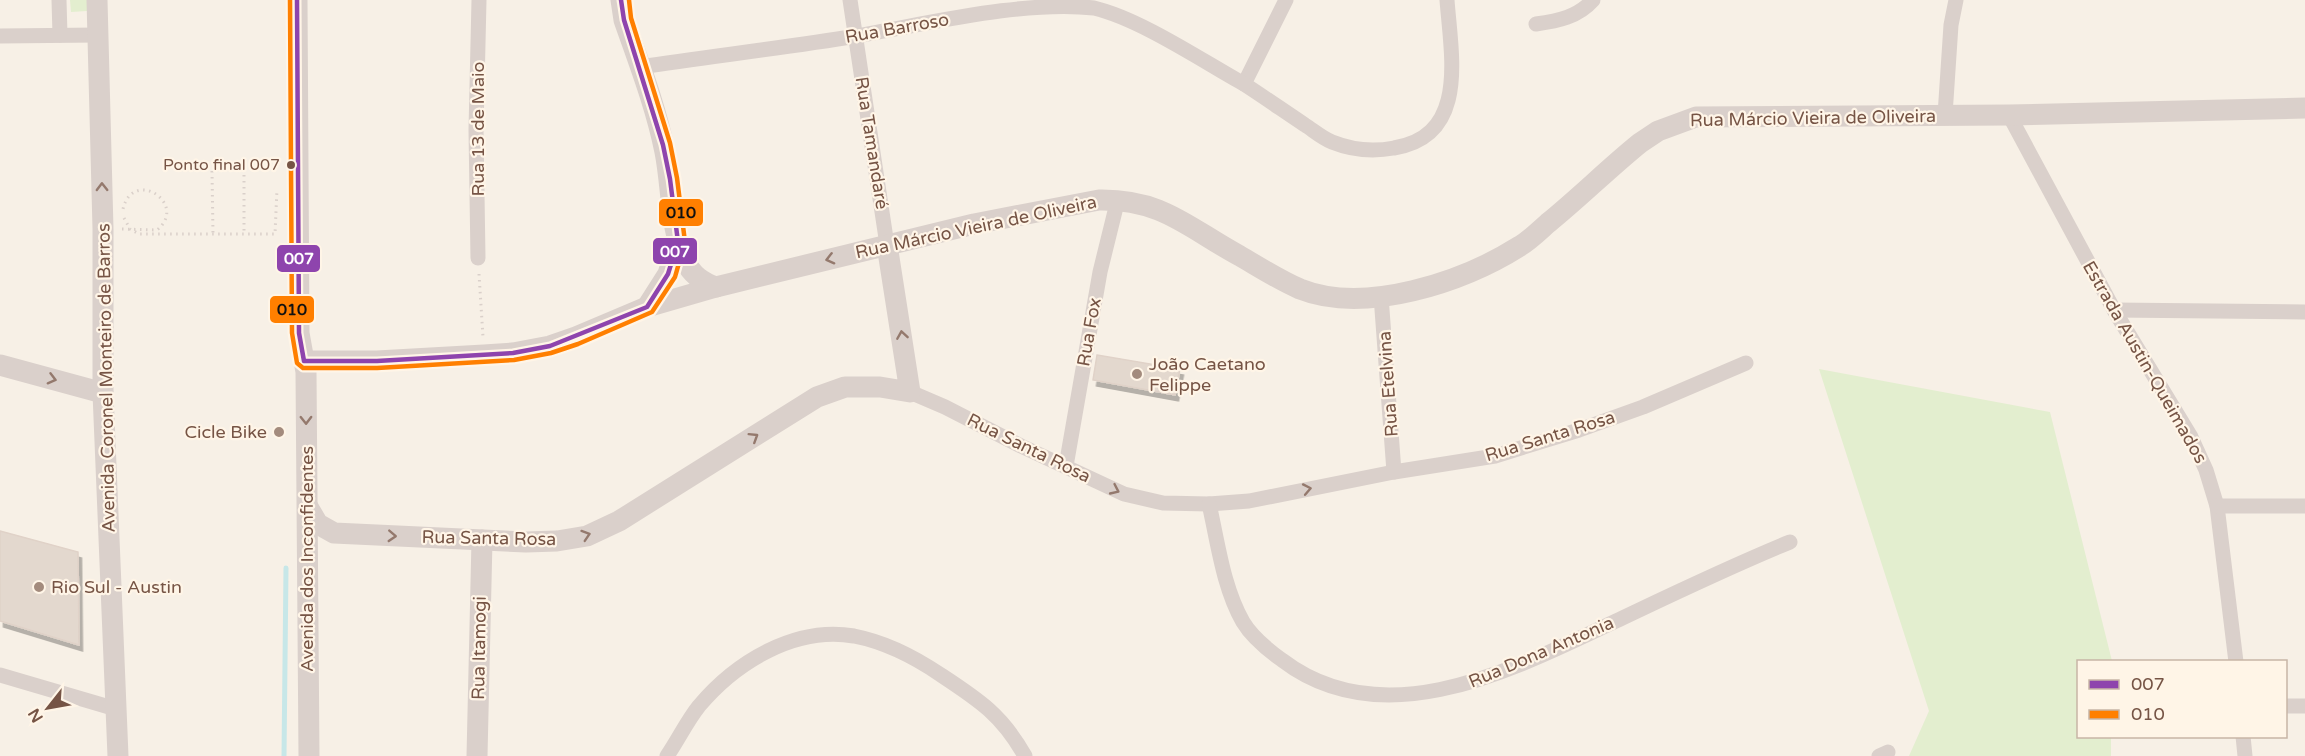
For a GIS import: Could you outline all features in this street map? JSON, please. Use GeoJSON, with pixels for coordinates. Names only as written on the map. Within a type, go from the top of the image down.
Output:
{"type":"FeatureCollection","features":[{"type":"Feature","properties":{"kind":"main road","name":"Avenida Coronel Monteiro de Barros"},"geometry":{"type":"LineString","coordinates":[[97,0],[103,393],[118,756]]}},
{"type":"Feature","properties":{"kind":"main road","name":"Avenida dos Inconfidentes"},"geometry":{"type":"LineString","coordinates":[[297,0],[299,333],[304,361],[308,507],[309,756]]}},
{"type":"Feature","properties":{"kind":"main road"},"geometry":{"type":"LineString","coordinates":[[621,0],[624,20],[663,145],[670,178],[678,242],[686,263],[695,275],[703,282],[716,287]]}},
{"type":"Feature","properties":{"kind":"main road","name":"Rua Márcio Vieira de Oliveira"},"geometry":{"type":"LineString","coordinates":[[304,361],[377,361],[513,353],[576,337],[647,306],[716,287],[887,245],[1077,203],[1118,200],[1143,204],[1173,214],[1223,248],[1300,289],[1335,298],[1381,296],[1454,278],[1490,263],[1522,245],[1640,143],[1658,131],[1696,117],[2009,115],[2305,108]]}},
{"type":"Feature","properties":{"kind":"main road"},"geometry":{"type":"LineString","coordinates":[[647,306],[668,274],[678,242]]}},
{"type":"Feature","properties":{"kind":"main road","name":"Rua Tamandaré"},"geometry":{"type":"LineString","coordinates":[[887,245],[910,392]]}},
{"type":"Feature","properties":{"kind":"main road"},"geometry":{"type":"LineString","coordinates":[[0,365],[103,393]]}},
{"type":"Feature","properties":{"kind":"main road","name":"Rua Santa Rosa"},"geometry":{"type":"LineString","coordinates":[[334,534],[557,541],[587,536],[638,510],[817,397],[845,387],[880,387],[910,392]]}},
{"type":"Feature","properties":{"kind":"main road"},"geometry":{"type":"LineString","coordinates":[[307,561],[318,543],[334,534],[318,524],[308,507]]}},
{"type":"Feature","properties":{"kind":"main road","name":"Rua Itamogi"},"geometry":{"type":"LineString","coordinates":[[477,756],[482,540]]}},
{"type":"Feature","properties":{"kind":"street"},"geometry":{"type":"LineString","coordinates":[[59,0],[60,35]]}},
{"type":"Feature","properties":{"kind":"street","name":"Rua 13 de Maio"},"geometry":{"type":"LineString","coordinates":[[478,258],[476,130],[479,0]]}},
{"type":"Feature","properties":{"kind":"street","name":"Rua Tamandaré"},"geometry":{"type":"LineString","coordinates":[[850,0],[887,245]]}},
{"type":"Feature","properties":{"kind":"street"},"geometry":{"type":"LineString","coordinates":[[1244,84],[1286,0]]}},
{"type":"Feature","properties":{"kind":"street","name":"Rua Barroso"},"geometry":{"type":"LineString","coordinates":[[640,67],[856,36],[1011,7],[1053,4],[1094,8],[1136,24],[1244,84],[1330,141],[1356,149],[1381,150],[1406,146],[1427,137],[1443,117],[1451,91],[1452,63],[1447,0]]}},
{"type":"Feature","properties":{"kind":"street"},"geometry":{"type":"LineString","coordinates":[[1536,24],[1558,21],[1578,13],[1593,0]]}},
{"type":"Feature","properties":{"kind":"street"},"geometry":{"type":"LineString","coordinates":[[1945,115],[1951,25],[1956,0]]}},
{"type":"Feature","properties":{"kind":"street"},"geometry":{"type":"LineString","coordinates":[[0,36],[98,34]]}},
{"type":"Feature","properties":{"kind":"street","name":"Estrada Austin-Queimados"},"geometry":{"type":"LineString","coordinates":[[2009,115],[2114,310],[2191,437],[2206,470],[2217,506],[2236,660]]}},
{"type":"Feature","properties":{"kind":"street","name":"Rua Fox"},"geometry":{"type":"LineString","coordinates":[[1066,466],[1100,272],[1118,200]]}},
{"type":"Feature","properties":{"kind":"street","name":"Rua Etelvina"},"geometry":{"type":"LineString","coordinates":[[1381,296],[1394,472]]}},
{"type":"Feature","properties":{"kind":"street"},"geometry":{"type":"LineString","coordinates":[[2114,310],[2305,312]]}},
{"type":"Feature","properties":{"kind":"street","name":"Rua Santa Rosa"},"geometry":{"type":"LineString","coordinates":[[910,392],[1124,494],[1163,503],[1209,504],[1249,501],[1394,472],[1495,456],[1579,430],[1746,363]]}},
{"type":"Feature","properties":{"kind":"street","name":"Rua Dona Antonia"},"geometry":{"type":"LineString","coordinates":[[1209,504],[1230,593],[1244,624],[1265,647],[1292,668],[1323,684],[1369,695],[1415,694],[1455,687],[1491,676],[1544,655],[1790,542]]}},
{"type":"Feature","properties":{"kind":"street"},"geometry":{"type":"LineString","coordinates":[[2217,506],[2305,507]]}},
{"type":"Feature","properties":{"kind":"street"},"geometry":{"type":"LineString","coordinates":[[667,756],[699,707],[738,669],[762,653],[819,635],[854,636],[888,646],[926,665],[985,704],[1014,736],[1025,756]]}},
{"type":"Feature","properties":{"kind":"street"},"geometry":{"type":"LineString","coordinates":[[0,675],[116,709]]}},
{"type":"Feature","properties":{"kind":"street"},"geometry":{"type":"LineString","coordinates":[[2287,706],[2305,706]]}},
{"type":"Feature","properties":{"kind":"street"},"geometry":{"type":"LineString","coordinates":[[2243,738],[2245,756]]}},
{"type":"Feature","properties":{"kind":"path"},"geometry":{"type":"LineString","coordinates":[[212,171],[213,234]]}},
{"type":"Feature","properties":{"kind":"path"},"geometry":{"type":"LineString","coordinates":[[244,175],[244,234]]}},
{"type":"Feature","properties":{"kind":"path"},"geometry":{"type":"LineString","coordinates":[[102,229],[149,230],[157,230],[161,227],[166,217],[166,207],[158,194],[147,190],[139,191],[128,197],[123,209],[126,223],[134,231],[146,234],[275,234]]}},
{"type":"Feature","properties":{"kind":"path"},"geometry":{"type":"LineString","coordinates":[[480,292],[484,355]]}},
{"type":"Feature","properties":{"kind":"green space"},"geometry":{"type":"Polygon","coordinates":[[[70,0],[87,0],[87,11],[71,12],[70,0]]]}},
{"type":"Feature","properties":{"kind":"green space"},"geometry":{"type":"Polygon","coordinates":[[[1819,369],[2050,412],[2112,660],[2077,660],[2077,738],[2111,738],[2111,756],[1909,756],[1929,711],[1819,369]]]}},
{"type":"Feature","properties":{"kind":"building","name":"João Caetano Felippe"},"geometry":{"type":"Polygon","coordinates":[[[1097,355],[1180,369],[1175,395],[1093,380],[1097,355]]]}},
{"type":"Feature","properties":{"kind":"building","name":"Rio Sul - Austin"},"geometry":{"type":"Polygon","coordinates":[[[0,531],[78,552],[79,645],[0,621],[0,531]]]}},
{"type":"Feature","properties":{"kind":"waterway"},"geometry":{"type":"LineString","coordinates":[[284,756],[286,568]]}},
{"type":"Feature","properties":{"kind":"transit line","name":"010"},"geometry":{"type":"LineString","coordinates":[[290,0],[292,333],[297,363],[303,368],[377,368],[514,360],[551,353],[578,344],[652,312],[675,277],[685,242],[670,143],[631,18],[629,0]]}},
{"type":"Feature","properties":{"kind":"transit line","name":"007"},"geometry":{"type":"LineString","coordinates":[[297,0],[299,333],[304,361],[377,361],[513,353],[550,346],[647,307],[668,274],[678,242],[663,145],[624,20],[621,0]]}},
{"type":"Feature","properties":{"kind":"place","name":"Ponto final 007"},"geometry":{"type":"Point","coordinates":[291,165]}},
{"type":"Feature","properties":{"kind":"place","name":"João Caetano Felippe"},"geometry":{"type":"Point","coordinates":[1137,374]}},
{"type":"Feature","properties":{"kind":"place","name":"Cicle Bike"},"geometry":{"type":"Point","coordinates":[279,432]}},
{"type":"Feature","properties":{"kind":"place","name":"Rio Sul - Austin"},"geometry":{"type":"Point","coordinates":[39,587]}}]}
